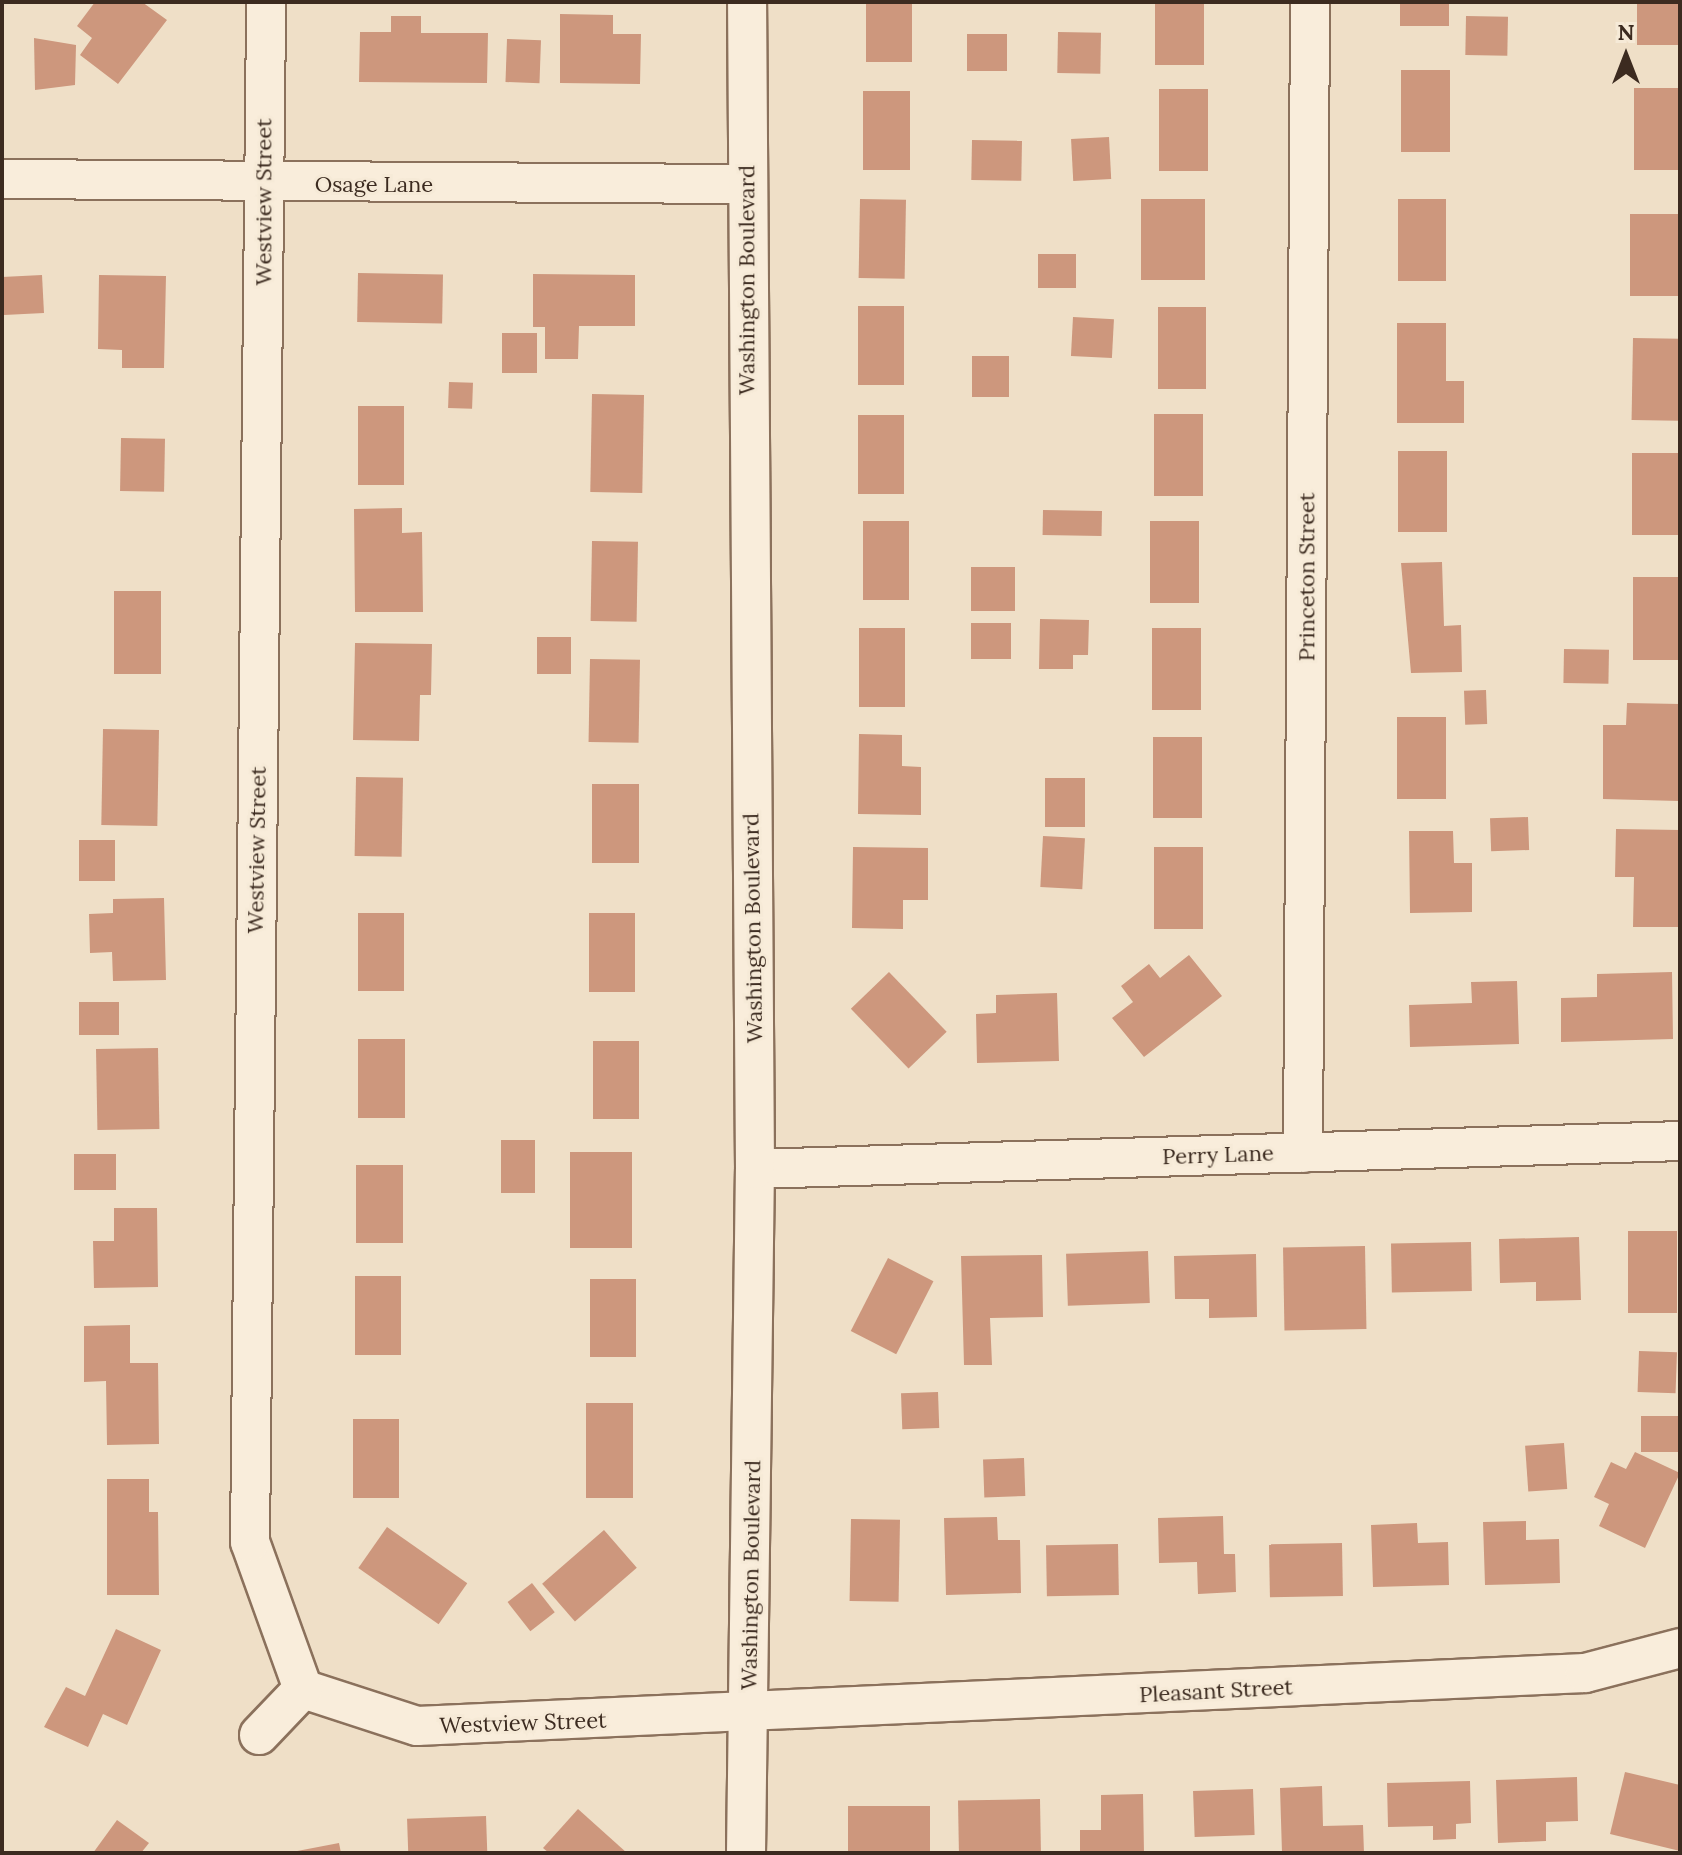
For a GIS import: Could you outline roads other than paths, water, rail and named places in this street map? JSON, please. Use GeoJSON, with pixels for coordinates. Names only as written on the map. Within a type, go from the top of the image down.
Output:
{"type":"FeatureCollection","features":[{"type":"Feature","properties":{"kind":"street","name":"Westview Street"},"geometry":{"type":"LineString","coordinates":[[266,2],[250,1542],[303,1689],[417,1726],[749,1715]]}},
{"type":"Feature","properties":{"kind":"street","name":"Washington Boulevard"},"geometry":{"type":"LineString","coordinates":[[746,1853],[755,1169],[747,2]]}},
{"type":"Feature","properties":{"kind":"street","name":"Princeton Street"},"geometry":{"type":"LineString","coordinates":[[1303,1153],[1310,2]]}},
{"type":"Feature","properties":{"kind":"street","name":"Osage Lane"},"geometry":{"type":"LineString","coordinates":[[2,179],[264,185],[746,184]]}},
{"type":"Feature","properties":{"kind":"street","name":"Perry Lane"},"geometry":{"type":"LineString","coordinates":[[755,1169],[1680,1141]]}},
{"type":"Feature","properties":{"kind":"street","name":"Pleasant Street"},"geometry":{"type":"LineString","coordinates":[[749,1715],[1585,1673],[1680,1648]]}},
{"type":"Feature","properties":{"kind":"street"},"geometry":{"type":"LineString","coordinates":[[259,1735],[303,1689]]}}]}
